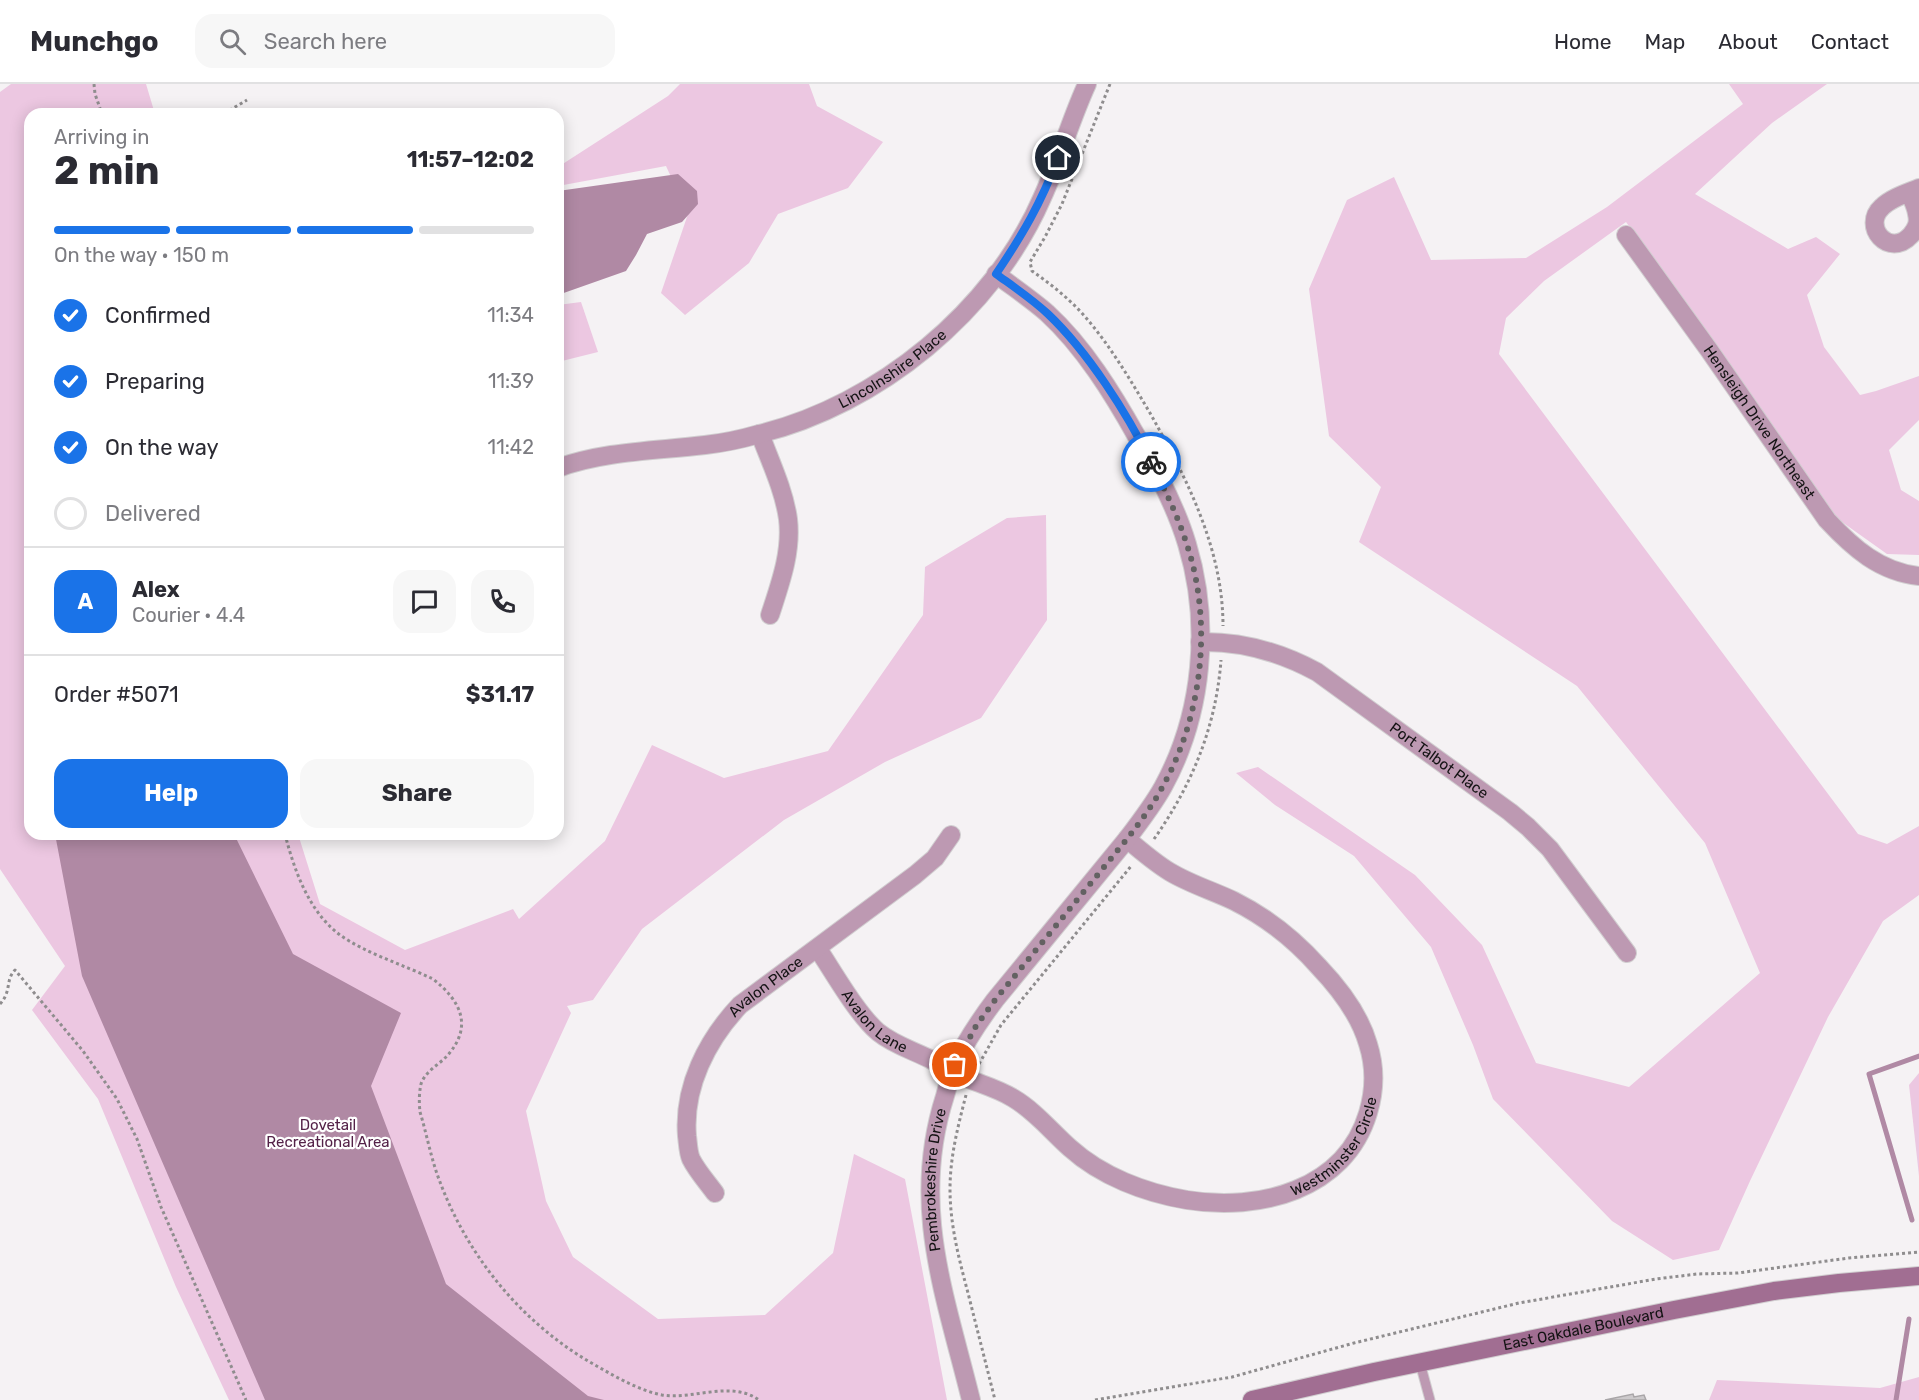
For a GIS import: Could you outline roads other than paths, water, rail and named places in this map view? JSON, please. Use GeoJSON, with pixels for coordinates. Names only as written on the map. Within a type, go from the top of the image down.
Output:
{"type":"FeatureCollection","features":[{"type":"Feature","properties":{"kind":"main road","name":"East Oakdale Boulevard"},"geometry":{"type":"LineString","coordinates":[[1252,1400],[1420,1363],[1774,1291],[1919,1276]]}},
{"type":"Feature","properties":{"kind":"street","name":"Lincolnshire Place"},"geometry":{"type":"LineString","coordinates":[[564,466],[614,454],[708,445],[760,434],[804,420],[846,401],[910,361],[946,331],[977,298],[1021,238],[1042,199],[1087,84]]}},
{"type":"Feature","properties":{"kind":"street","name":"Hensleigh Drive Northeast"},"geometry":{"type":"LineString","coordinates":[[1626,235],[1827,520],[1869,559],[1888,568],[1919,576]]}},
{"type":"Feature","properties":{"kind":"street","name":"Pembrokeshire Drive"},"geometry":{"type":"LineString","coordinates":[[971,1400],[934,1252],[930,1221],[931,1157],[938,1115],[952,1072],[976,1026],[1127,839],[1158,795],[1177,756],[1188,726],[1195,695],[1200,642],[1195,576],[1187,544],[1173,508],[1149,459],[1122,411],[1092,365],[1064,330],[1047,313],[996,274]]}},
{"type":"Feature","properties":{"kind":"street"},"geometry":{"type":"LineString","coordinates":[[760,434],[784,500],[788,520],[788,544],[784,570],[770,615]]}},
{"type":"Feature","properties":{"kind":"street","name":"Port Talbot Place"},"geometry":{"type":"LineString","coordinates":[[1200,642],[1241,643],[1293,659],[1317,672],[1510,812],[1528,826],[1550,849],[1627,953]]}},
{"type":"Feature","properties":{"kind":"street","name":"Avalon Place"},"geometry":{"type":"LineString","coordinates":[[715,1193],[691,1159],[686,1126],[689,1099],[696,1072],[708,1048],[740,1005],[915,875],[935,858],[951,835]]}},
{"type":"Feature","properties":{"kind":"street","name":"Westminster Circle"},"geometry":{"type":"LineString","coordinates":[[952,1072],[1010,1096],[1030,1109],[1072,1150],[1100,1169],[1153,1192],[1186,1200],[1240,1202],[1273,1197],[1300,1189],[1320,1178],[1339,1163],[1354,1145],[1365,1123],[1374,1083],[1368,1042],[1344,997],[1293,941],[1263,918],[1235,902],[1172,873],[1127,839]]}},
{"type":"Feature","properties":{"kind":"street","name":"Avalon Lane"},"geometry":{"type":"LineString","coordinates":[[818,949],[863,1015],[877,1030],[896,1045],[931,1059],[952,1072]]}},
{"type":"Feature","properties":{"kind":"lane"},"geometry":{"type":"LineString","coordinates":[[1420,1363],[1430,1400]]}},
{"type":"Feature","properties":{"kind":"waterway"},"geometry":{"type":"LineString","coordinates":[[1912,1220],[1869,1074],[1919,1056]]}},
{"type":"Feature","properties":{"kind":"waterway"},"geometry":{"type":"LineString","coordinates":[[1896,1400],[1909,1319]]}},
{"type":"Feature","properties":{"kind":"park label","name":"Dovetail Recreational Area"},"geometry":{"type":"Point","coordinates":[328,1134]}}]}
